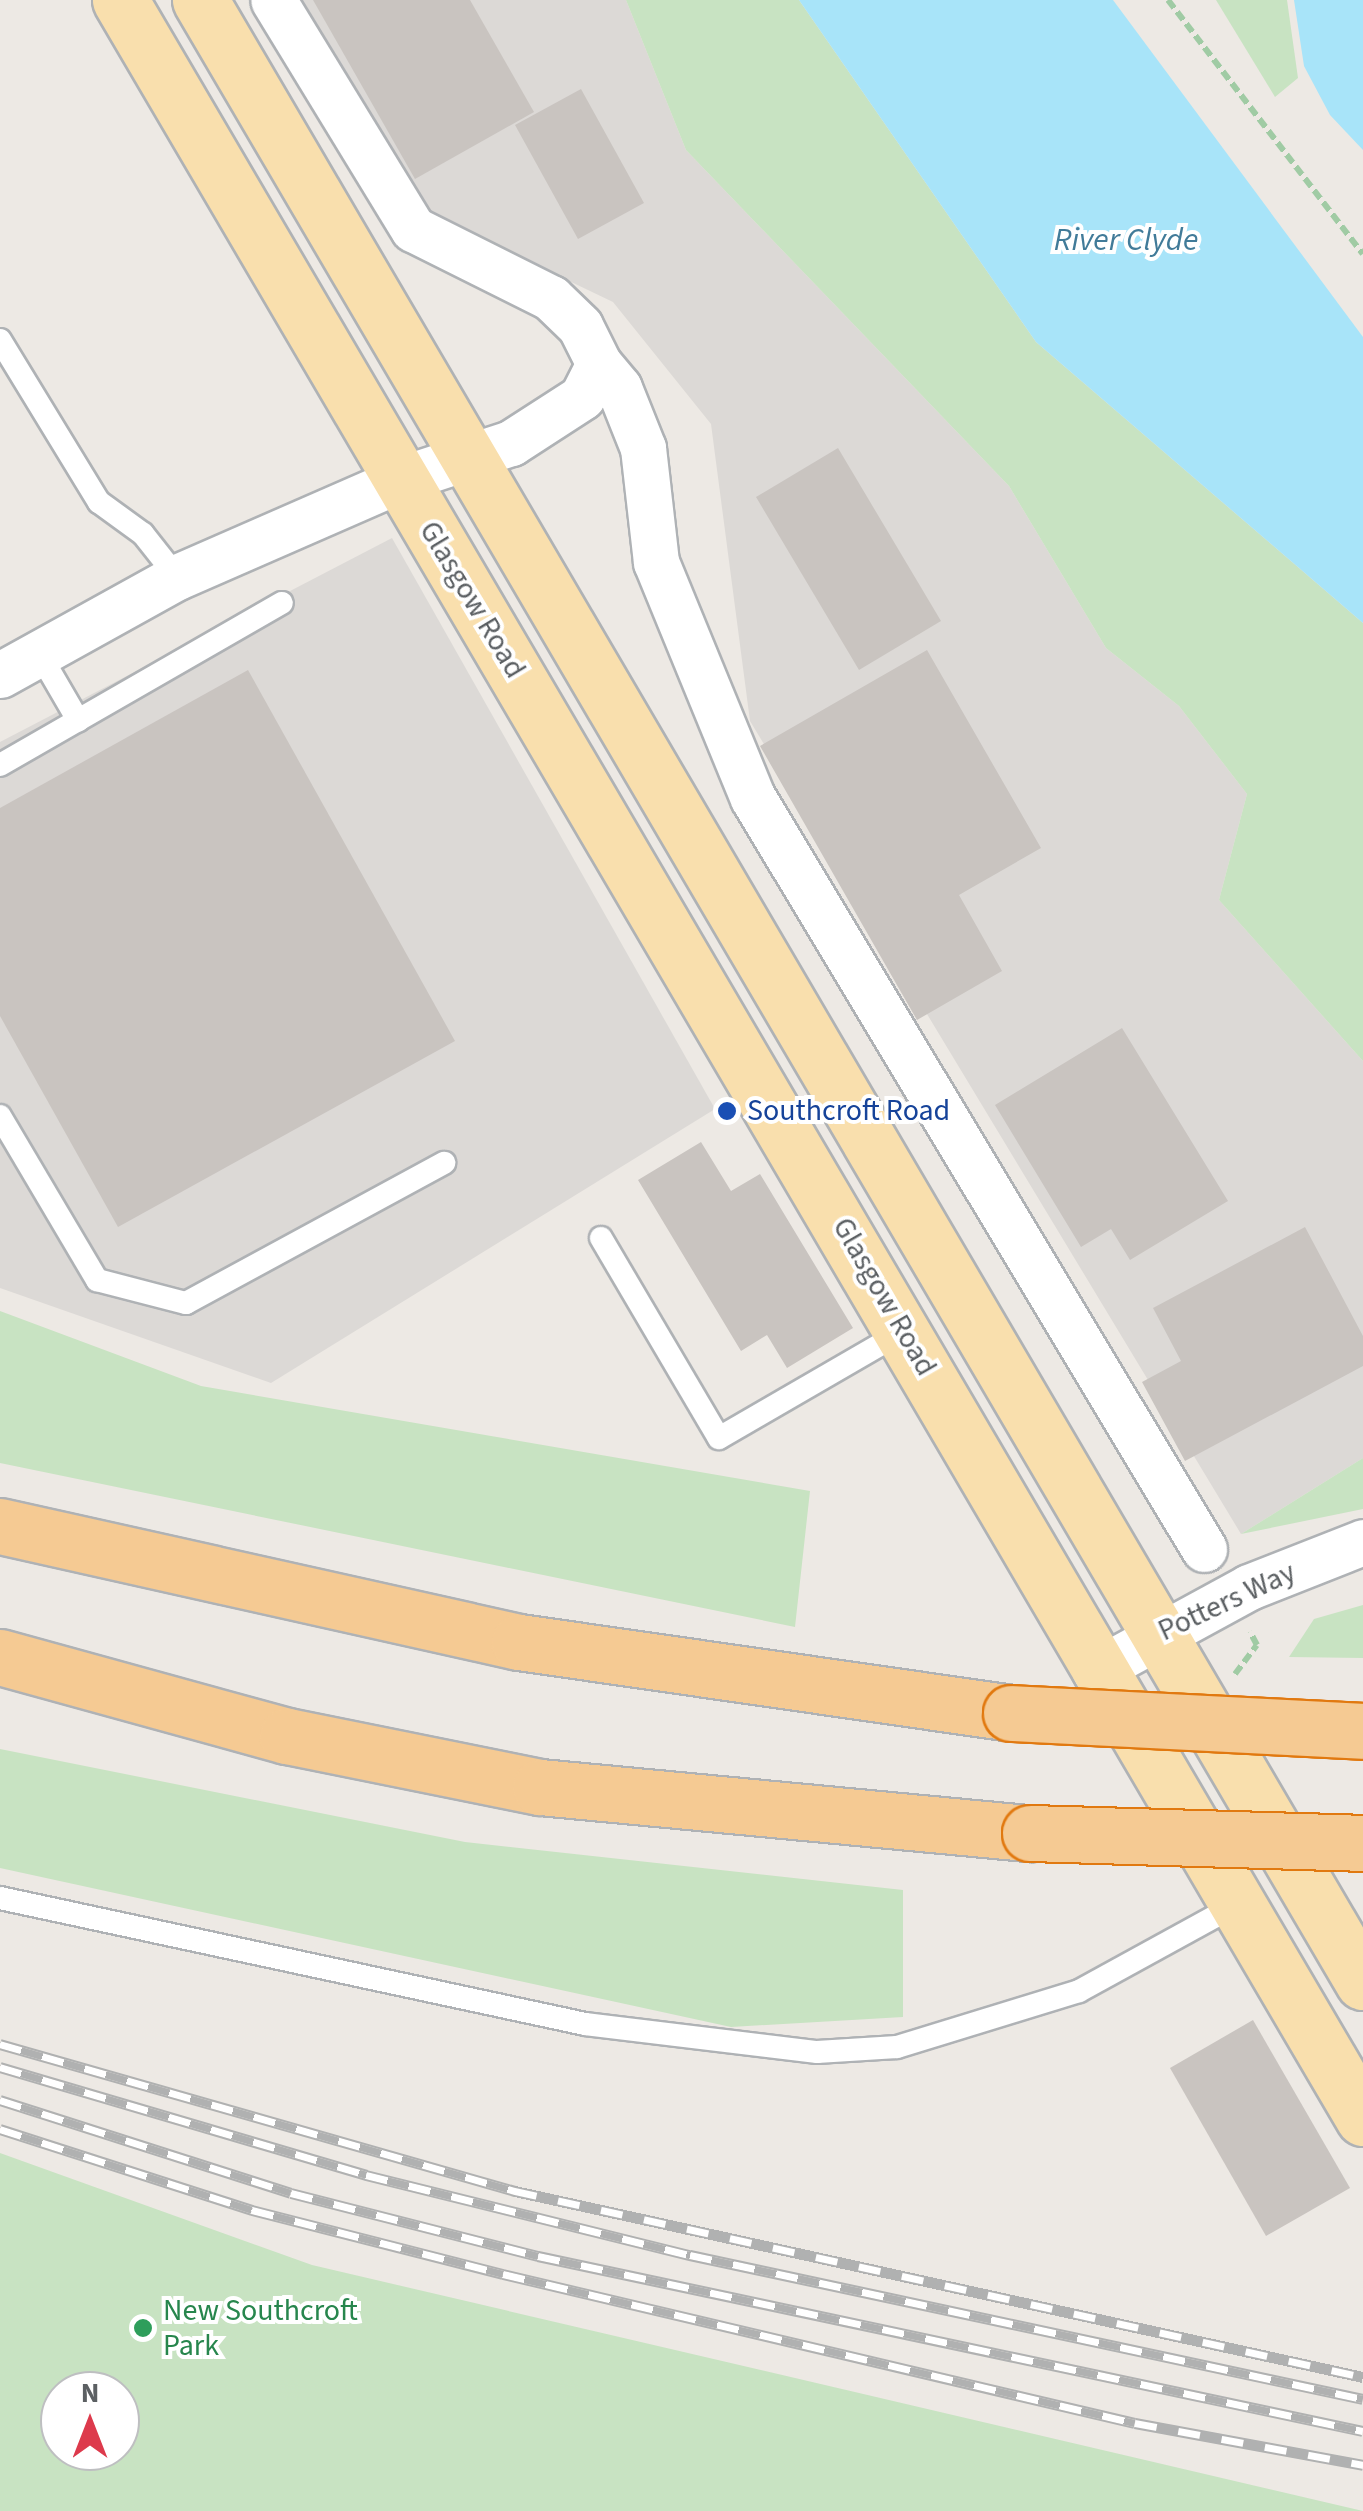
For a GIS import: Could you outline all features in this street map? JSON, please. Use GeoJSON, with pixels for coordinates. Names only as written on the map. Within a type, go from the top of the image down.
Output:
{"type":"FeatureCollection","features":[{"type":"Feature","properties":{"kind":"highway"},"geometry":{"type":"LineString","coordinates":[[0,1526],[519,1642],[1010,1713],[1363,1731]]}},
{"type":"Feature","properties":{"kind":"highway"},"geometry":{"type":"LineString","coordinates":[[0,1657],[286,1736],[540,1787],[1030,1833],[1363,1843]]}},
{"type":"Feature","properties":{"kind":"main road","name":"Glasgow Road"},"geometry":{"type":"LineString","coordinates":[[120,0],[905,1330],[1095,1671],[1363,2118]]}},
{"type":"Feature","properties":{"kind":"main road"},"geometry":{"type":"LineString","coordinates":[[200,0],[465,460],[1363,1982]]}},
{"type":"Feature","properties":{"kind":"street"},"geometry":{"type":"LineString","coordinates":[[273,0],[413,229],[551,298],[580,326],[598,364],[619,388],[642,448],[656,562],[752,798],[1204,1549]]}},
{"type":"Feature","properties":{"kind":"street"},"geometry":{"type":"LineString","coordinates":[[0,675],[176,577],[400,479],[465,460],[582,397],[598,364]]}},
{"type":"Feature","properties":{"kind":"street","name":"Potters Way"},"geometry":{"type":"LineString","coordinates":[[1095,1671],[1159,1634],[1363,1542]]}},
{"type":"Feature","properties":{"kind":"lane"},"geometry":{"type":"LineString","coordinates":[[0,340],[99,502],[143,534],[176,577]]}},
{"type":"Feature","properties":{"kind":"lane"},"geometry":{"type":"LineString","coordinates":[[0,765],[282,602]]}},
{"type":"Feature","properties":{"kind":"lane"},"geometry":{"type":"LineString","coordinates":[[39,654],[78,720]]}},
{"type":"Feature","properties":{"kind":"lane"},"geometry":{"type":"LineString","coordinates":[[0,1116],[97,1280],[186,1303],[444,1163]]}},
{"type":"Feature","properties":{"kind":"lane"},"geometry":{"type":"LineString","coordinates":[[601,1238],[719,1438],[905,1330]]}},
{"type":"Feature","properties":{"kind":"lane"},"geometry":{"type":"LineString","coordinates":[[0,1898],[585,2024],[817,2052],[897,2047],[1078,1991],[1234,1906]]}},
{"type":"Feature","properties":{"kind":"path"},"geometry":{"type":"LineString","coordinates":[[1168,0],[1363,254]]}},
{"type":"Feature","properties":{"kind":"shaded area"},"geometry":{"type":"Polygon","coordinates":[[[284,0],[626,0],[686,150],[1009,486],[1106,648],[1179,706],[1247,794],[1219,900],[1363,1061],[1363,1458],[1241,1534],[750,721],[711,424],[613,302],[425,212],[284,0]]]}},
{"type":"Feature","properties":{"kind":"shaded area"},"geometry":{"type":"Polygon","coordinates":[[[392,538],[715,1109],[271,1383],[0,1288],[0,742],[392,538]]]}},
{"type":"Feature","properties":{"kind":"green space"},"geometry":{"type":"Polygon","coordinates":[[[626,0],[799,0],[1036,342],[1363,623],[1363,1061],[1219,900],[1247,794],[1179,706],[1106,648],[1009,486],[686,150],[626,0]]]}},
{"type":"Feature","properties":{"kind":"green space"},"geometry":{"type":"Polygon","coordinates":[[[1216,0],[1287,0],[1298,78],[1275,97],[1216,0]]]}},
{"type":"Feature","properties":{"kind":"green space"},"geometry":{"type":"Polygon","coordinates":[[[0,1311],[201,1386],[810,1491],[795,1627],[0,1463],[0,1311]]]}},
{"type":"Feature","properties":{"kind":"green space"},"geometry":{"type":"Polygon","coordinates":[[[1363,1458],[1363,1509],[1241,1534],[1363,1458]]]}},
{"type":"Feature","properties":{"kind":"green space"},"geometry":{"type":"Polygon","coordinates":[[[1363,1605],[1363,1658],[1289,1657],[1314,1619],[1363,1605]]]}},
{"type":"Feature","properties":{"kind":"green space"},"geometry":{"type":"Polygon","coordinates":[[[0,1749],[465,1842],[903,1890],[903,2017],[731,2027],[0,1868],[0,1749]]]}},
{"type":"Feature","properties":{"kind":"green space"},"geometry":{"type":"Polygon","coordinates":[[[0,2153],[312,2265],[1363,2511],[0,2511],[0,2153]]]}},
{"type":"Feature","properties":{"kind":"water","name":"River Clyde"},"geometry":{"type":"Polygon","coordinates":[[[799,0],[1113,0],[1363,337],[1363,623],[1036,342],[799,0]]]}},
{"type":"Feature","properties":{"kind":"water"},"geometry":{"type":"Polygon","coordinates":[[[1294,0],[1363,0],[1363,150],[1330,115],[1304,66],[1294,0]]]}},
{"type":"Feature","properties":{"kind":"building"},"geometry":{"type":"Polygon","coordinates":[[[313,0],[470,0],[534,112],[415,179],[313,0]]]}},
{"type":"Feature","properties":{"kind":"building"},"geometry":{"type":"Polygon","coordinates":[[[581,89],[644,203],[578,239],[515,125],[581,89]]]}},
{"type":"Feature","properties":{"kind":"building"},"geometry":{"type":"Polygon","coordinates":[[[838,448],[941,621],[859,670],[756,497],[838,448]]]}},
{"type":"Feature","properties":{"kind":"building"},"geometry":{"type":"Polygon","coordinates":[[[927,650],[1041,848],[959,895],[1002,971],[917,1020],[760,746],[927,650]]]}},
{"type":"Feature","properties":{"kind":"building"},"geometry":{"type":"Polygon","coordinates":[[[248,670],[455,1041],[118,1227],[0,1016],[0,808],[248,670]]]}},
{"type":"Feature","properties":{"kind":"building"},"geometry":{"type":"Polygon","coordinates":[[[1122,1028],[1228,1201],[1130,1260],[1111,1229],[1081,1247],[995,1105],[1122,1028]]]}},
{"type":"Feature","properties":{"kind":"building"},"geometry":{"type":"Polygon","coordinates":[[[701,1142],[731,1191],[760,1174],[853,1328],[787,1368],[767,1335],[741,1351],[638,1180],[701,1142]]]}},
{"type":"Feature","properties":{"kind":"building"},"geometry":{"type":"Polygon","coordinates":[[[1305,1227],[1363,1336],[1363,1366],[1185,1461],[1142,1382],[1181,1361],[1153,1308],[1305,1227]]]}},
{"type":"Feature","properties":{"kind":"building"},"geometry":{"type":"Polygon","coordinates":[[[1253,2020],[1350,2188],[1266,2236],[1170,2068],[1253,2020]]]}},
{"type":"Feature","properties":{"kind":"railway"},"geometry":{"type":"LineString","coordinates":[[0,2044],[515,2191],[1363,2377]]}},
{"type":"Feature","properties":{"kind":"railway"},"geometry":{"type":"LineString","coordinates":[[0,2067],[366,2175],[690,2255],[1363,2399]]}},
{"type":"Feature","properties":{"kind":"railway"},"geometry":{"type":"LineString","coordinates":[[0,2100],[291,2193],[538,2256],[1363,2431]]}},
{"type":"Feature","properties":{"kind":"railway"},"geometry":{"type":"LineString","coordinates":[[0,2129],[252,2210],[503,2274],[1135,2423],[1363,2465]]}},
{"type":"Feature","properties":{"kind":"place","name":"Southcroft Road"},"geometry":{"type":"Point","coordinates":[727,1111]}},
{"type":"Feature","properties":{"kind":"place","name":"New Southcroft Park"},"geometry":{"type":"Point","coordinates":[143,2328]}}]}
